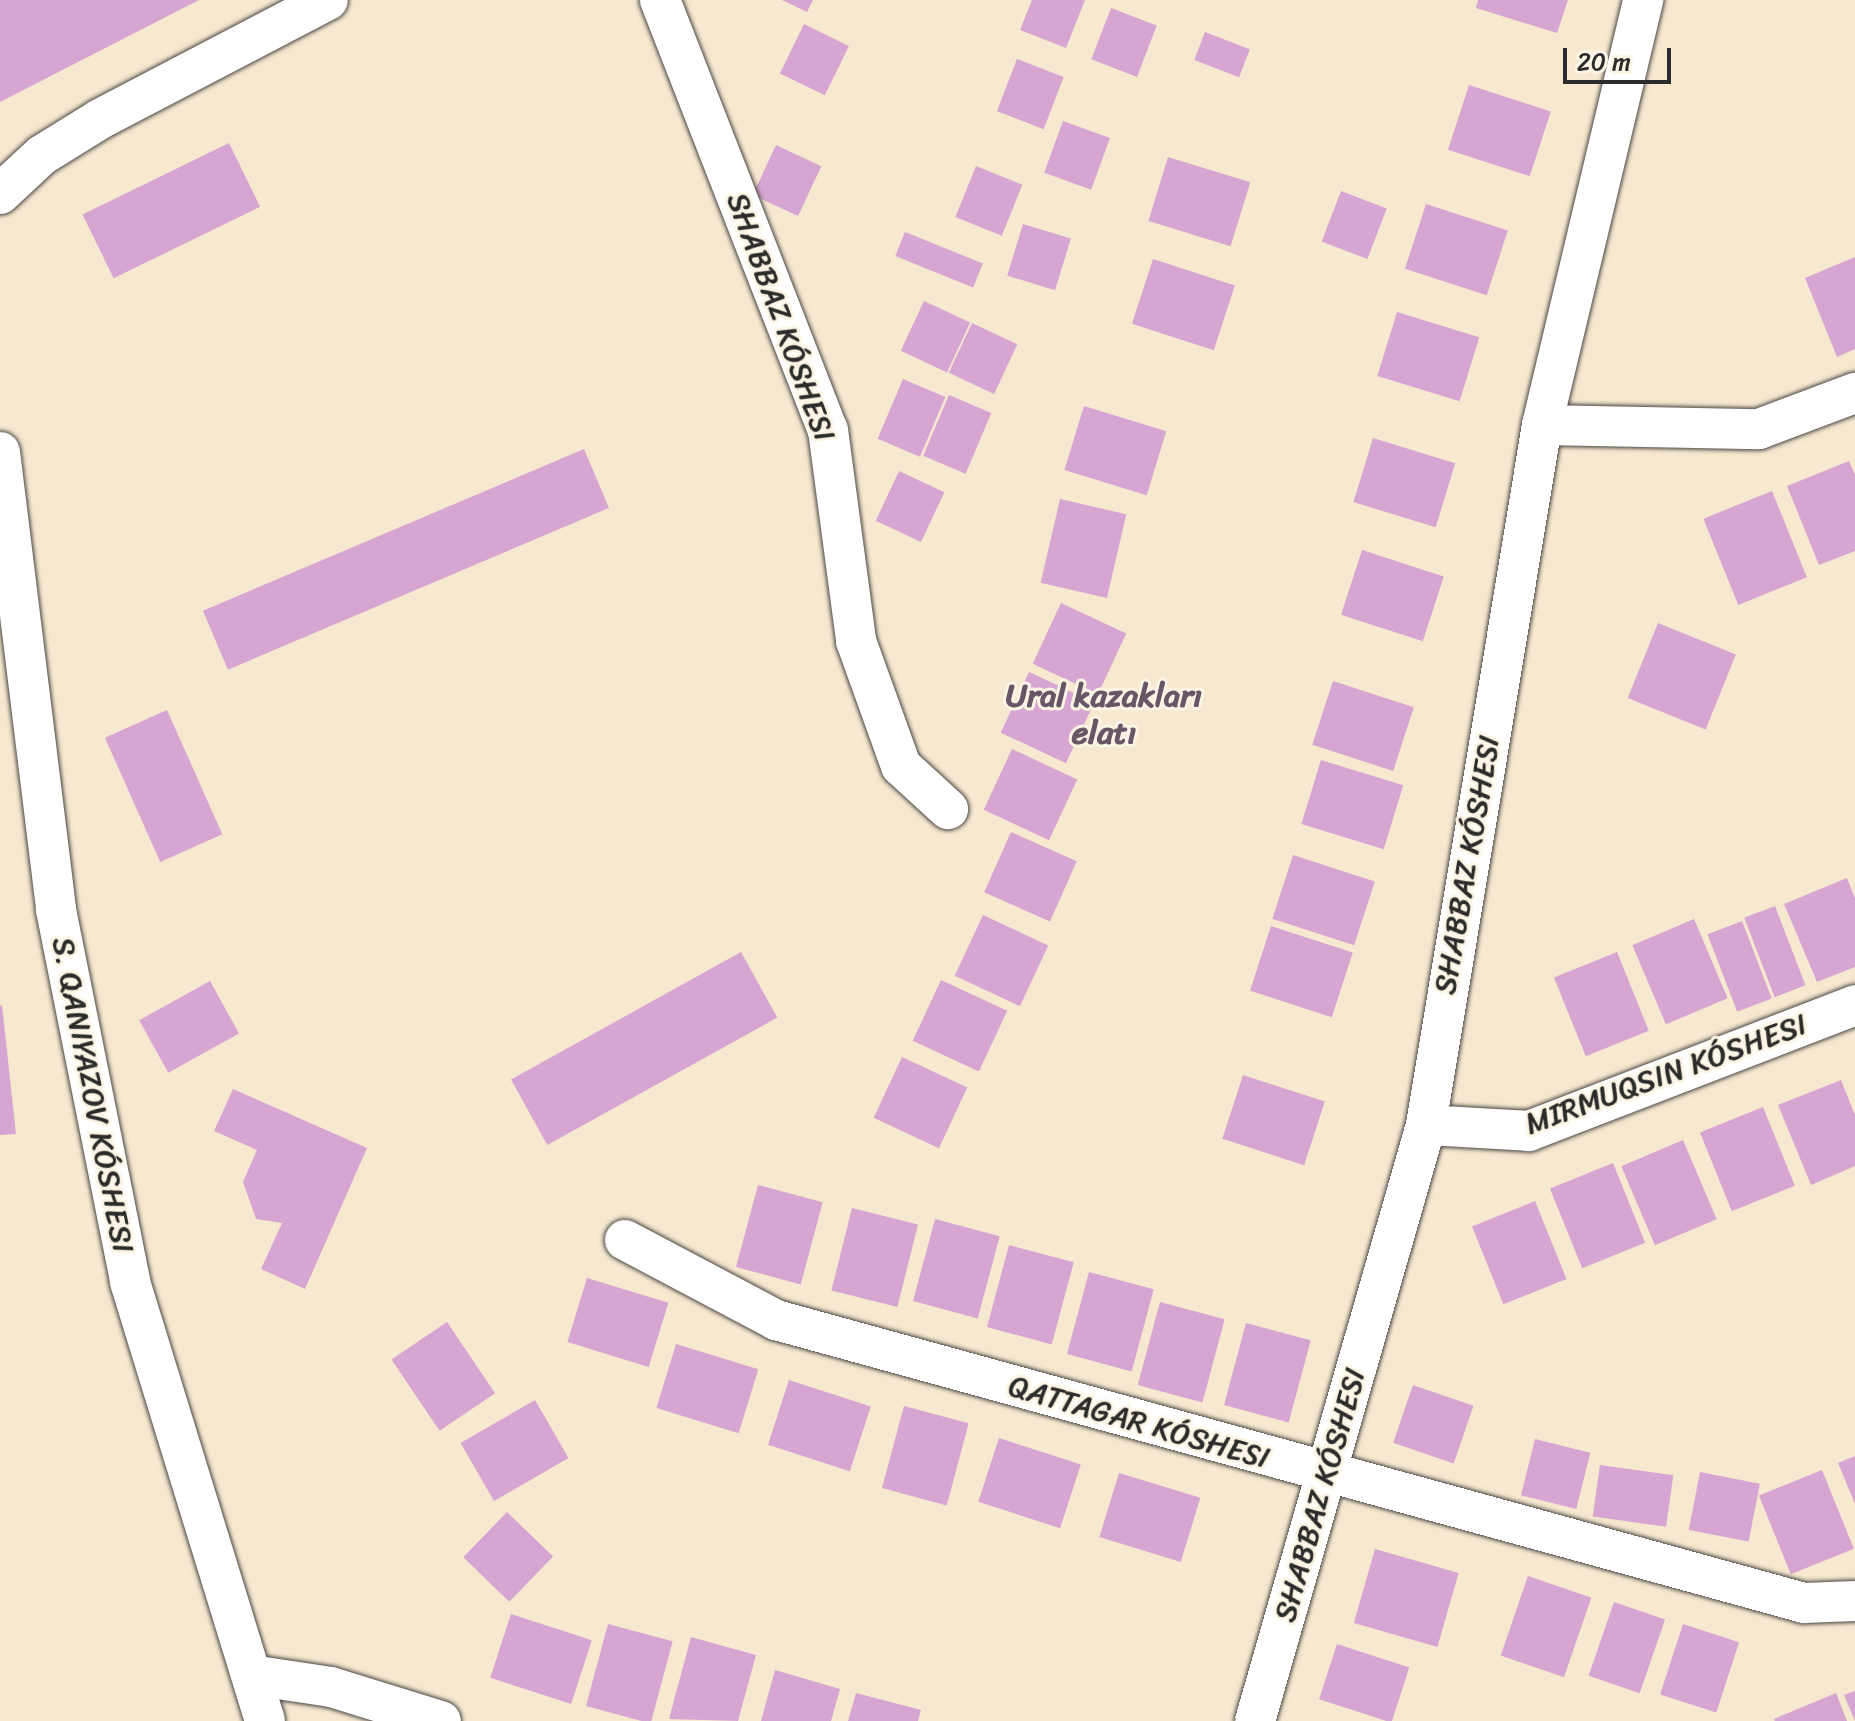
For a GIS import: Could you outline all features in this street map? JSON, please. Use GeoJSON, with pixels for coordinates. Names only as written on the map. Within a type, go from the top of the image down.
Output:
{"type":"FeatureCollection","features":[{"type":"Feature","properties":{"kind":"street"},"geometry":{"type":"LineString","coordinates":[[0,194],[42,155],[100,119],[328,0]]}},
{"type":"Feature","properties":{"kind":"street","name":"SHABBAZ KÓSHESI"},"geometry":{"type":"LineString","coordinates":[[660,0],[828,430],[856,641],[901,766],[948,809]]}},
{"type":"Feature","properties":{"kind":"street","name":"SHABBAZ KÓSHESI"},"geometry":{"type":"LineString","coordinates":[[1255,1721],[1426,1125],[1542,425],[1643,0]]}},
{"type":"Feature","properties":{"kind":"street"},"geometry":{"type":"LineString","coordinates":[[1542,425],[1759,429],[1855,393]]}},
{"type":"Feature","properties":{"kind":"street"},"geometry":{"type":"LineString","coordinates":[[0,452],[56,910],[130,1282],[265,1721]]}},
{"type":"Feature","properties":{"kind":"street","name":"MIRMUQSIN KÓSHESI"},"geometry":{"type":"LineString","coordinates":[[1426,1125],[1529,1131],[1855,1005]]}},
{"type":"Feature","properties":{"kind":"street","name":"QATTAGAR KÓSHESI"},"geometry":{"type":"LineString","coordinates":[[625,1240],[776,1320],[1325,1474],[1804,1603],[1855,1601]]}},
{"type":"Feature","properties":{"kind":"street"},"geometry":{"type":"LineString","coordinates":[[251,1675],[331,1687],[427,1720]]}},
{"type":"Feature","properties":{"kind":"building"},"geometry":{"type":"Polygon","coordinates":[[[0,0],[199,0],[0,102],[0,0]]]}},
{"type":"Feature","properties":{"kind":"building"},"geometry":{"type":"Polygon","coordinates":[[[782,0],[813,0],[807,12],[782,0]]]}},
{"type":"Feature","properties":{"kind":"building"},"geometry":{"type":"Polygon","coordinates":[[[1032,0],[1085,0],[1066,48],[1020,30],[1032,0]]]}},
{"type":"Feature","properties":{"kind":"building"},"geometry":{"type":"Polygon","coordinates":[[[1478,0],[1568,0],[1557,33],[1476,8],[1478,0]]]}},
{"type":"Feature","properties":{"kind":"building"},"geometry":{"type":"Polygon","coordinates":[[[1111,8],[1157,26],[1137,77],[1091,59],[1111,8]]]}},
{"type":"Feature","properties":{"kind":"building"},"geometry":{"type":"Polygon","coordinates":[[[804,24],[849,46],[825,95],[780,73],[804,24]]]}},
{"type":"Feature","properties":{"kind":"building"},"geometry":{"type":"Polygon","coordinates":[[[1205,32],[1250,49],[1239,77],[1194,60],[1205,32]]]}},
{"type":"Feature","properties":{"kind":"building"},"geometry":{"type":"Polygon","coordinates":[[[1017,59],[1064,77],[1044,129],[997,111],[1017,59]]]}},
{"type":"Feature","properties":{"kind":"building"},"geometry":{"type":"Polygon","coordinates":[[[1469,85],[1551,112],[1530,176],[1448,150],[1469,85]]]}},
{"type":"Feature","properties":{"kind":"building"},"geometry":{"type":"Polygon","coordinates":[[[1063,121],[1110,138],[1091,190],[1044,173],[1063,121]]]}},
{"type":"Feature","properties":{"kind":"building"},"geometry":{"type":"Polygon","coordinates":[[[229,143],[260,207],[114,278],[82,214],[229,143]]]}},
{"type":"Feature","properties":{"kind":"building"},"geometry":{"type":"Polygon","coordinates":[[[776,145],[821,166],[798,216],[753,195],[776,145]]]}},
{"type":"Feature","properties":{"kind":"building"},"geometry":{"type":"Polygon","coordinates":[[[1168,157],[1250,182],[1231,246],[1148,221],[1168,157]]]}},
{"type":"Feature","properties":{"kind":"building"},"geometry":{"type":"Polygon","coordinates":[[[976,166],[1022,185],[1002,236],[955,217],[976,166]]]}},
{"type":"Feature","properties":{"kind":"building"},"geometry":{"type":"Polygon","coordinates":[[[1341,191],[1387,209],[1367,259],[1322,241],[1341,191]]]}},
{"type":"Feature","properties":{"kind":"building"},"geometry":{"type":"Polygon","coordinates":[[[1426,204],[1508,231],[1487,295],[1405,269],[1426,204]]]}},
{"type":"Feature","properties":{"kind":"building"},"geometry":{"type":"Polygon","coordinates":[[[1023,224],[1071,239],[1055,290],[1007,276],[1023,224]]]}},
{"type":"Feature","properties":{"kind":"building"},"geometry":{"type":"Polygon","coordinates":[[[905,232],[983,263],[973,288],[895,256],[905,232]]]}},
{"type":"Feature","properties":{"kind":"building"},"geometry":{"type":"Polygon","coordinates":[[[1855,257],[1855,349],[1837,357],[1805,278],[1855,257]]]}},
{"type":"Feature","properties":{"kind":"building"},"geometry":{"type":"Polygon","coordinates":[[[1153,259],[1235,286],[1214,350],[1132,324],[1153,259]]]}},
{"type":"Feature","properties":{"kind":"building"},"geometry":{"type":"Polygon","coordinates":[[[924,301],[970,323],[947,372],[901,351],[924,301]]]}},
{"type":"Feature","properties":{"kind":"building"},"geometry":{"type":"Polygon","coordinates":[[[1397,312],[1479,337],[1460,401],[1377,376],[1397,312]]]}},
{"type":"Feature","properties":{"kind":"building"},"geometry":{"type":"Polygon","coordinates":[[[972,323],[1017,344],[994,394],[949,373],[972,323]]]}},
{"type":"Feature","properties":{"kind":"building"},"geometry":{"type":"Polygon","coordinates":[[[903,379],[945,397],[920,457],[878,439],[903,379]]]}},
{"type":"Feature","properties":{"kind":"building"},"geometry":{"type":"Polygon","coordinates":[[[949,395],[991,413],[966,474],[923,456],[949,395]]]}},
{"type":"Feature","properties":{"kind":"building"},"geometry":{"type":"Polygon","coordinates":[[[1084,406],[1166,431],[1147,495],[1064,470],[1084,406]]]}},
{"type":"Feature","properties":{"kind":"building"},"geometry":{"type":"Polygon","coordinates":[[[1373,438],[1455,463],[1436,527],[1353,502],[1373,438]]]}},
{"type":"Feature","properties":{"kind":"building"},"geometry":{"type":"Polygon","coordinates":[[[584,449],[609,508],[228,670],[203,611],[584,449]]]}},
{"type":"Feature","properties":{"kind":"building"},"geometry":{"type":"Polygon","coordinates":[[[1849,461],[1855,475],[1855,551],[1819,565],[1787,486],[1849,461]]]}},
{"type":"Feature","properties":{"kind":"building"},"geometry":{"type":"Polygon","coordinates":[[[899,471],[944,492],[921,542],[876,521],[899,471]]]}},
{"type":"Feature","properties":{"kind":"building"},"geometry":{"type":"Polygon","coordinates":[[[1772,491],[1807,577],[1738,605],[1703,519],[1772,491]]]}},
{"type":"Feature","properties":{"kind":"building"},"geometry":{"type":"Polygon","coordinates":[[[1060,499],[1126,514],[1107,598],[1041,583],[1060,499]]]}},
{"type":"Feature","properties":{"kind":"building"},"geometry":{"type":"Polygon","coordinates":[[[1362,550],[1444,577],[1423,641],[1341,615],[1362,550]]]}},
{"type":"Feature","properties":{"kind":"building"},"geometry":{"type":"Polygon","coordinates":[[[1061,603],[1126,633],[1098,694],[1033,664],[1061,603]]]}},
{"type":"Feature","properties":{"kind":"building"},"geometry":{"type":"Polygon","coordinates":[[[1658,623],[1736,654],[1706,730],[1628,698],[1658,623]]]}},
{"type":"Feature","properties":{"kind":"building"},"geometry":{"type":"Polygon","coordinates":[[[1029,672],[1094,702],[1066,763],[1001,733],[1029,672]]]}},
{"type":"Feature","properties":{"kind":"building"},"geometry":{"type":"Polygon","coordinates":[[[1333,681],[1414,707],[1393,771],[1312,745],[1333,681]]]}},
{"type":"Feature","properties":{"kind":"building"},"geometry":{"type":"Polygon","coordinates":[[[167,710],[222,834],[160,862],[105,738],[167,710]]]}},
{"type":"Feature","properties":{"kind":"building"},"geometry":{"type":"Polygon","coordinates":[[[1012,749],[1077,779],[1049,840],[984,810],[1012,749]]]}},
{"type":"Feature","properties":{"kind":"building"},"geometry":{"type":"Polygon","coordinates":[[[1321,760],[1403,785],[1384,849],[1301,824],[1321,760]]]}},
{"type":"Feature","properties":{"kind":"building"},"geometry":{"type":"Polygon","coordinates":[[[1011,832],[1077,861],[1050,922],[984,892],[1011,832]]]}},
{"type":"Feature","properties":{"kind":"building"},"geometry":{"type":"Polygon","coordinates":[[[1293,855],[1375,882],[1354,945],[1272,919],[1293,855]]]}},
{"type":"Feature","properties":{"kind":"building"},"geometry":{"type":"Polygon","coordinates":[[[1847,878],[1855,898],[1855,967],[1817,982],[1784,904],[1847,878]]]}},
{"type":"Feature","properties":{"kind":"building"},"geometry":{"type":"Polygon","coordinates":[[[1775,906],[1805,985],[1775,997],[1744,918],[1775,906]]]}},
{"type":"Feature","properties":{"kind":"building"},"geometry":{"type":"Polygon","coordinates":[[[983,915],[1048,945],[1020,1006],[955,976],[983,915]]]}},
{"type":"Feature","properties":{"kind":"building"},"geometry":{"type":"Polygon","coordinates":[[[1694,919],[1728,998],[1666,1024],[1632,945],[1694,919]]]}},
{"type":"Feature","properties":{"kind":"building"},"geometry":{"type":"Polygon","coordinates":[[[1742,921],[1772,998],[1737,1012],[1707,934],[1742,921]]]}},
{"type":"Feature","properties":{"kind":"building"},"geometry":{"type":"Polygon","coordinates":[[[1271,926],[1353,953],[1332,1017],[1250,991],[1271,926]]]}},
{"type":"Feature","properties":{"kind":"building"},"geometry":{"type":"Polygon","coordinates":[[[741,952],[777,1018],[547,1145],[511,1080],[741,952]]]}},
{"type":"Feature","properties":{"kind":"building"},"geometry":{"type":"Polygon","coordinates":[[[1617,952],[1649,1031],[1586,1056],[1554,977],[1617,952]]]}},
{"type":"Feature","properties":{"kind":"building"},"geometry":{"type":"Polygon","coordinates":[[[941,980],[1007,1011],[979,1072],[913,1041],[941,980]]]}},
{"type":"Feature","properties":{"kind":"building"},"geometry":{"type":"Polygon","coordinates":[[[210,981],[239,1033],[168,1073],[139,1020],[210,981]]]}},
{"type":"Feature","properties":{"kind":"building"},"geometry":{"type":"Polygon","coordinates":[[[0,1006],[16,1134],[0,1135],[0,1006]]]}},
{"type":"Feature","properties":{"kind":"building"},"geometry":{"type":"Polygon","coordinates":[[[902,1057],[967,1087],[939,1148],[874,1118],[902,1057]]]}},
{"type":"Feature","properties":{"kind":"building"},"geometry":{"type":"Polygon","coordinates":[[[1243,1075],[1325,1102],[1304,1165],[1222,1139],[1243,1075]]]}},
{"type":"Feature","properties":{"kind":"building"},"geometry":{"type":"Polygon","coordinates":[[[1841,1080],[1855,1115],[1855,1166],[1811,1185],[1778,1105],[1841,1080]]]}},
{"type":"Feature","properties":{"kind":"building"},"geometry":{"type":"Polygon","coordinates":[[[233,1089],[367,1148],[305,1289],[261,1269],[282,1223],[256,1219],[243,1182],[257,1150],[214,1131],[233,1089]]]}},
{"type":"Feature","properties":{"kind":"building"},"geometry":{"type":"Polygon","coordinates":[[[1763,1107],[1795,1186],[1732,1211],[1700,1132],[1763,1107]]]}},
{"type":"Feature","properties":{"kind":"building"},"geometry":{"type":"Polygon","coordinates":[[[1683,1140],[1717,1219],[1655,1245],[1621,1166],[1683,1140]]]}},
{"type":"Feature","properties":{"kind":"building"},"geometry":{"type":"Polygon","coordinates":[[[1613,1163],[1645,1243],[1582,1268],[1550,1188],[1613,1163]]]}},
{"type":"Feature","properties":{"kind":"building"},"geometry":{"type":"Polygon","coordinates":[[[758,1185],[823,1202],[801,1284],[736,1267],[758,1185]]]}},
{"type":"Feature","properties":{"kind":"building"},"geometry":{"type":"Polygon","coordinates":[[[1535,1201],[1566,1279],[1503,1304],[1472,1226],[1535,1201]]]}},
{"type":"Feature","properties":{"kind":"building"},"geometry":{"type":"Polygon","coordinates":[[[852,1208],[918,1224],[897,1307],[831,1290],[852,1208]]]}},
{"type":"Feature","properties":{"kind":"building"},"geometry":{"type":"Polygon","coordinates":[[[935,1219],[1000,1236],[978,1318],[913,1301],[935,1219]]]}},
{"type":"Feature","properties":{"kind":"building"},"geometry":{"type":"Polygon","coordinates":[[[1009,1245],[1074,1262],[1052,1344],[987,1327],[1009,1245]]]}},
{"type":"Feature","properties":{"kind":"building"},"geometry":{"type":"Polygon","coordinates":[[[1089,1272],[1154,1289],[1132,1371],[1067,1354],[1089,1272]]]}},
{"type":"Feature","properties":{"kind":"building"},"geometry":{"type":"Polygon","coordinates":[[[587,1278],[668,1303],[649,1367],[567,1342],[587,1278]]]}},
{"type":"Feature","properties":{"kind":"building"},"geometry":{"type":"Polygon","coordinates":[[[1160,1302],[1225,1319],[1202,1402],[1138,1385],[1160,1302]]]}},
{"type":"Feature","properties":{"kind":"building"},"geometry":{"type":"Polygon","coordinates":[[[447,1322],[495,1393],[440,1431],[391,1359],[447,1322]]]}},
{"type":"Feature","properties":{"kind":"building"},"geometry":{"type":"Polygon","coordinates":[[[1246,1323],[1311,1340],[1289,1422],[1224,1405],[1246,1323]]]}},
{"type":"Feature","properties":{"kind":"building"},"geometry":{"type":"Polygon","coordinates":[[[676,1344],[758,1369],[739,1433],[656,1408],[676,1344]]]}},
{"type":"Feature","properties":{"kind":"building"},"geometry":{"type":"Polygon","coordinates":[[[789,1380],[871,1407],[850,1471],[768,1445],[789,1380]]]}},
{"type":"Feature","properties":{"kind":"building"},"geometry":{"type":"Polygon","coordinates":[[[1413,1385],[1474,1406],[1454,1464],[1393,1443],[1413,1385]]]}},
{"type":"Feature","properties":{"kind":"building"},"geometry":{"type":"Polygon","coordinates":[[[535,1400],[568,1458],[494,1501],[461,1443],[535,1400]]]}},
{"type":"Feature","properties":{"kind":"building"},"geometry":{"type":"Polygon","coordinates":[[[904,1406],[969,1423],[947,1505],[882,1488],[904,1406]]]}},
{"type":"Feature","properties":{"kind":"building"},"geometry":{"type":"Polygon","coordinates":[[[999,1438],[1081,1465],[1060,1528],[978,1502],[999,1438]]]}},
{"type":"Feature","properties":{"kind":"building"},"geometry":{"type":"Polygon","coordinates":[[[1535,1439],[1590,1453],[1576,1509],[1521,1495],[1535,1439]]]}},
{"type":"Feature","properties":{"kind":"building"},"geometry":{"type":"Polygon","coordinates":[[[1855,1456],[1855,1504],[1838,1463],[1855,1456]]]}},
{"type":"Feature","properties":{"kind":"building"},"geometry":{"type":"Polygon","coordinates":[[[1600,1465],[1673,1475],[1666,1527],[1593,1516],[1600,1465]]]}},
{"type":"Feature","properties":{"kind":"building"},"geometry":{"type":"Polygon","coordinates":[[[1822,1470],[1854,1549],[1791,1574],[1759,1495],[1822,1470]]]}},
{"type":"Feature","properties":{"kind":"building"},"geometry":{"type":"Polygon","coordinates":[[[1700,1472],[1760,1484],[1749,1542],[1689,1530],[1700,1472]]]}},
{"type":"Feature","properties":{"kind":"building"},"geometry":{"type":"Polygon","coordinates":[[[1119,1473],[1200,1498],[1181,1562],[1099,1537],[1119,1473]]]}},
{"type":"Feature","properties":{"kind":"building"},"geometry":{"type":"Polygon","coordinates":[[[507,1512],[553,1556],[509,1602],[463,1557],[507,1512]]]}},
{"type":"Feature","properties":{"kind":"building"},"geometry":{"type":"Polygon","coordinates":[[[1375,1549],[1459,1573],[1437,1647],[1354,1623],[1375,1549]]]}},
{"type":"Feature","properties":{"kind":"building"},"geometry":{"type":"Polygon","coordinates":[[[1528,1576],[1591,1598],[1564,1677],[1501,1655],[1528,1576]]]}},
{"type":"Feature","properties":{"kind":"building"},"geometry":{"type":"Polygon","coordinates":[[[1614,1602],[1665,1620],[1640,1693],[1589,1676],[1614,1602]]]}},
{"type":"Feature","properties":{"kind":"building"},"geometry":{"type":"Polygon","coordinates":[[[511,1614],[592,1640],[571,1704],[490,1678],[511,1614]]]}},
{"type":"Feature","properties":{"kind":"building"},"geometry":{"type":"Polygon","coordinates":[[[608,1624],[673,1641],[651,1721],[586,1706],[608,1624]]]}},
{"type":"Feature","properties":{"kind":"building"},"geometry":{"type":"Polygon","coordinates":[[[1683,1624],[1739,1642],[1716,1713],[1660,1694],[1683,1624]]]}},
{"type":"Feature","properties":{"kind":"building"},"geometry":{"type":"Polygon","coordinates":[[[691,1637],[756,1655],[738,1721],[669,1719],[691,1637]]]}},
{"type":"Feature","properties":{"kind":"building"},"geometry":{"type":"Polygon","coordinates":[[[1337,1644],[1409,1667],[1392,1721],[1319,1699],[1337,1644]]]}},
{"type":"Feature","properties":{"kind":"building"},"geometry":{"type":"Polygon","coordinates":[[[775,1670],[840,1689],[831,1721],[761,1721],[775,1670]]]}},
{"type":"Feature","properties":{"kind":"building"},"geometry":{"type":"Polygon","coordinates":[[[1855,1691],[1855,1721],[1844,1695],[1855,1691]]]}},
{"type":"Feature","properties":{"kind":"building"},"geometry":{"type":"Polygon","coordinates":[[[856,1693],[921,1710],[918,1721],[848,1721],[856,1693]]]}},
{"type":"Feature","properties":{"kind":"building"},"geometry":{"type":"Polygon","coordinates":[[[1836,1693],[1847,1721],[1774,1719],[1836,1693]]]}},
{"type":"Feature","properties":{"kind":"district","name":"Ural kazakları elatı"},"geometry":{"type":"Point","coordinates":[1104,716]}}]}
